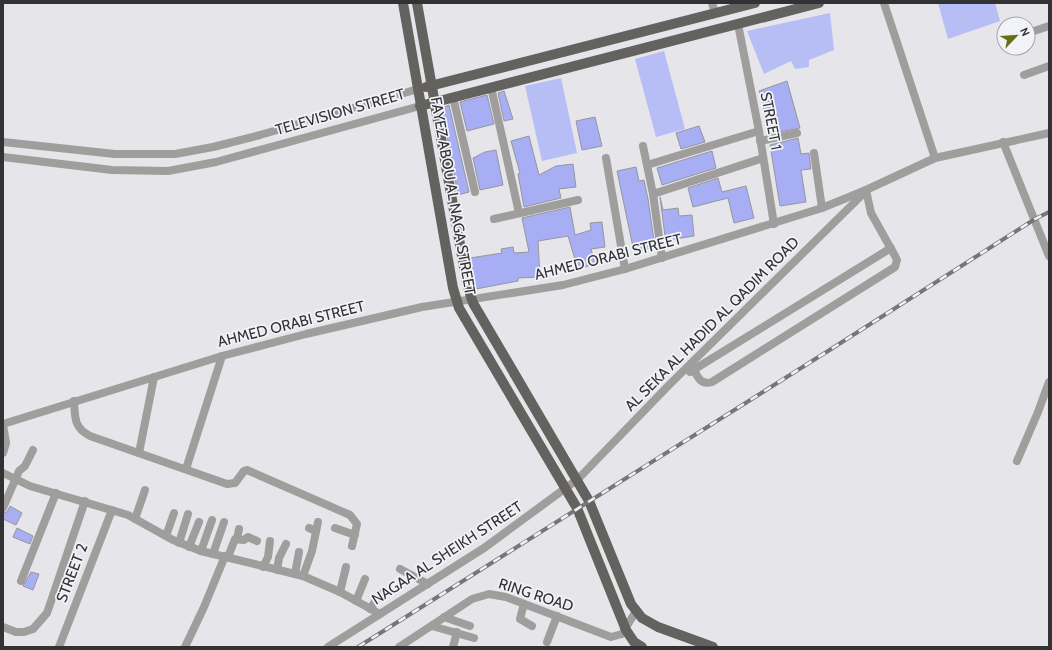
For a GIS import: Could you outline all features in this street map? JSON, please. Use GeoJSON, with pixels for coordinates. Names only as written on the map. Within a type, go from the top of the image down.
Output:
{"type":"FeatureCollection","features":[{"type":"Feature","properties":{"kind":"main road","name":"FAYEZ ABOU AL NAGA STREET"},"geometry":{"type":"LineString","coordinates":[[403,3],[420,106],[456,301],[465,321],[577,508],[626,630]]}},
{"type":"Feature","properties":{"kind":"main road","name":"FAYEZ ABOU AL NAGA STREET"},"geometry":{"type":"LineString","coordinates":[[417,3],[433,86],[467,284],[472,300],[481,318],[578,479],[589,501],[627,595],[636,611]]}},
{"type":"Feature","properties":{"kind":"main road","name":"TELEVISION STREET"},"geometry":{"type":"LineString","coordinates":[[418,89],[755,3]]}},
{"type":"Feature","properties":{"kind":"main road","name":"TELEVISION STREET"},"geometry":{"type":"LineString","coordinates":[[420,106],[819,3]]}},
{"type":"Feature","properties":{"kind":"main road"},"geometry":{"type":"LineString","coordinates":[[636,611],[650,623],[658,627],[713,647]]}},
{"type":"Feature","properties":{"kind":"main road"},"geometry":{"type":"LineString","coordinates":[[626,630],[634,642],[642,647]]}},
{"type":"Feature","properties":{"kind":"street"},"geometry":{"type":"LineString","coordinates":[[712,3],[715,13]]}},
{"type":"Feature","properties":{"kind":"street"},"geometry":{"type":"LineString","coordinates":[[884,3],[935,158]]}},
{"type":"Feature","properties":{"kind":"street","name":"STREET 1"},"geometry":{"type":"LineString","coordinates":[[738,24],[759,131],[774,224]]}},
{"type":"Feature","properties":{"kind":"street"},"geometry":{"type":"LineString","coordinates":[[1036,30],[1049,26]]}},
{"type":"Feature","properties":{"kind":"street"},"geometry":{"type":"LineString","coordinates":[[1024,75],[1049,66]]}},
{"type":"Feature","properties":{"kind":"street"},"geometry":{"type":"LineString","coordinates":[[491,87],[519,213]]}},
{"type":"Feature","properties":{"kind":"street","name":"TELEVISION STREET"},"geometry":{"type":"LineString","coordinates":[[3,142],[115,154],[175,154],[213,147],[418,89]]}},
{"type":"Feature","properties":{"kind":"street"},"geometry":{"type":"LineString","coordinates":[[453,97],[475,192]]}},
{"type":"Feature","properties":{"kind":"street","name":"TELEVISION STREET"},"geometry":{"type":"LineString","coordinates":[[3,157],[112,170],[168,170],[216,162],[420,106]]}},
{"type":"Feature","properties":{"kind":"street"},"geometry":{"type":"LineString","coordinates":[[647,164],[759,131]]}},
{"type":"Feature","properties":{"kind":"street","name":"AHMED ORABI STREET"},"geometry":{"type":"LineString","coordinates":[[3,425],[74,401],[222,356],[355,322],[456,301],[472,300],[563,285],[625,269],[822,208],[866,190],[935,158],[1049,132]]}},
{"type":"Feature","properties":{"kind":"street"},"geometry":{"type":"LineString","coordinates":[[760,141],[798,133]]}},
{"type":"Feature","properties":{"kind":"street"},"geometry":{"type":"LineString","coordinates":[[1003,142],[1049,256]]}},
{"type":"Feature","properties":{"kind":"street"},"geometry":{"type":"LineString","coordinates":[[643,146],[654,194],[662,258]]}},
{"type":"Feature","properties":{"kind":"street"},"geometry":{"type":"LineString","coordinates":[[814,153],[822,208]]}},
{"type":"Feature","properties":{"kind":"street"},"geometry":{"type":"LineString","coordinates":[[606,158],[625,269]]}},
{"type":"Feature","properties":{"kind":"street"},"geometry":{"type":"LineString","coordinates":[[654,194],[763,158]]}},
{"type":"Feature","properties":{"kind":"street"},"geometry":{"type":"LineString","coordinates":[[694,370],[699,380],[706,383],[725,373],[892,270],[897,260],[869,207],[866,190]]}},
{"type":"Feature","properties":{"kind":"street","name":"AL SEKA AL HADID AL QADIM ROAD"},"geometry":{"type":"LineString","coordinates":[[578,479],[669,385],[866,190]]}},
{"type":"Feature","properties":{"kind":"street"},"geometry":{"type":"LineString","coordinates":[[494,220],[578,200]]}},
{"type":"Feature","properties":{"kind":"street"},"geometry":{"type":"LineString","coordinates":[[669,385],[891,248]]}},
{"type":"Feature","properties":{"kind":"street"},"geometry":{"type":"LineString","coordinates":[[186,469],[222,356]]}},
{"type":"Feature","properties":{"kind":"street"},"geometry":{"type":"LineString","coordinates":[[139,453],[154,376]]}},
{"type":"Feature","properties":{"kind":"street"},"geometry":{"type":"LineString","coordinates":[[1017,461],[1049,382]]}},
{"type":"Feature","properties":{"kind":"street"},"geometry":{"type":"LineString","coordinates":[[74,401],[76,424],[81,431],[139,453],[231,484],[235,483],[244,471],[247,470],[354,517],[357,524],[352,546]]}},
{"type":"Feature","properties":{"kind":"street"},"geometry":{"type":"LineString","coordinates":[[3,425],[6,442],[3,453]]}},
{"type":"Feature","properties":{"kind":"street"},"geometry":{"type":"LineString","coordinates":[[3,508],[19,470],[26,466],[33,450]]}},
{"type":"Feature","properties":{"kind":"street"},"geometry":{"type":"LineString","coordinates":[[3,473],[15,479],[85,501],[135,519],[189,547],[299,575],[340,592],[380,614]]}},
{"type":"Feature","properties":{"kind":"street","name":"NAGAA AL SHEIKH STREET"},"geometry":{"type":"LineString","coordinates":[[328,647],[503,535],[578,479]]}},
{"type":"Feature","properties":{"kind":"street"},"geometry":{"type":"LineString","coordinates":[[135,519],[145,490]]}},
{"type":"Feature","properties":{"kind":"street"},"geometry":{"type":"LineString","coordinates":[[21,581],[56,493]]}},
{"type":"Feature","properties":{"kind":"street"},"geometry":{"type":"LineString","coordinates":[[3,627],[16,632],[24,632],[33,629],[47,613],[85,501]]}},
{"type":"Feature","properties":{"kind":"street","name":"STREET 2"},"geometry":{"type":"LineString","coordinates":[[59,647],[112,510]]}},
{"type":"Feature","properties":{"kind":"street"},"geometry":{"type":"LineString","coordinates":[[166,536],[174,513]]}},
{"type":"Feature","properties":{"kind":"street"},"geometry":{"type":"LineString","coordinates":[[179,543],[188,514]]}},
{"type":"Feature","properties":{"kind":"street"},"geometry":{"type":"LineString","coordinates":[[201,551],[212,520]]}},
{"type":"Feature","properties":{"kind":"street"},"geometry":{"type":"LineString","coordinates":[[189,547],[199,522]]}},
{"type":"Feature","properties":{"kind":"street"},"geometry":{"type":"LineString","coordinates":[[213,554],[224,522]]}},
{"type":"Feature","properties":{"kind":"street"},"geometry":{"type":"LineString","coordinates":[[299,575],[312,530],[318,522]]}},
{"type":"Feature","properties":{"kind":"street"},"geometry":{"type":"LineString","coordinates":[[335,528],[355,535]]}},
{"type":"Feature","properties":{"kind":"street"},"geometry":{"type":"LineString","coordinates":[[185,647],[234,540],[237,539],[239,529]]}},
{"type":"Feature","properties":{"kind":"street"},"geometry":{"type":"LineString","coordinates":[[237,539],[243,541],[248,537],[257,541]]}},
{"type":"Feature","properties":{"kind":"street"},"geometry":{"type":"LineString","coordinates":[[263,567],[268,557],[270,541]]}},
{"type":"Feature","properties":{"kind":"street"},"geometry":{"type":"LineString","coordinates":[[277,570],[279,558],[286,544]]}},
{"type":"Feature","properties":{"kind":"street"},"geometry":{"type":"LineString","coordinates":[[299,552],[299,575]]}},
{"type":"Feature","properties":{"kind":"street"},"geometry":{"type":"LineString","coordinates":[[340,592],[346,567]]}},
{"type":"Feature","properties":{"kind":"street"},"geometry":{"type":"LineString","coordinates":[[400,569],[428,584]]}},
{"type":"Feature","properties":{"kind":"street"},"geometry":{"type":"LineString","coordinates":[[356,601],[365,579]]}},
{"type":"Feature","properties":{"kind":"street"},"geometry":{"type":"LineString","coordinates":[[370,609],[380,594]]}},
{"type":"Feature","properties":{"kind":"street","name":"RING ROAD"},"geometry":{"type":"LineString","coordinates":[[399,647],[472,599],[489,594],[498,595],[524,604],[611,637],[617,637],[626,630]]}},
{"type":"Feature","properties":{"kind":"street"},"geometry":{"type":"LineString","coordinates":[[524,604],[520,619],[532,626]]}},
{"type":"Feature","properties":{"kind":"street"},"geometry":{"type":"LineString","coordinates":[[626,630],[636,611]]}},
{"type":"Feature","properties":{"kind":"street"},"geometry":{"type":"LineString","coordinates":[[548,642],[557,616]]}},
{"type":"Feature","properties":{"kind":"street"},"geometry":{"type":"LineString","coordinates":[[444,618],[470,626]]}},
{"type":"Feature","properties":{"kind":"street"},"geometry":{"type":"LineString","coordinates":[[432,626],[474,638]]}},
{"type":"Feature","properties":{"kind":"street"},"geometry":{"type":"LineString","coordinates":[[453,647],[457,632]]}},
{"type":"Feature","properties":{"kind":"shaded area"},"geometry":{"type":"Polygon","coordinates":[[[938,3],[995,3],[999,16],[996,16],[996,22],[948,39],[938,3]]]}},
{"type":"Feature","properties":{"kind":"shaded area"},"geometry":{"type":"Polygon","coordinates":[[[830,13],[834,50],[809,60],[809,67],[795,69],[791,61],[764,74],[747,31],[830,13]]]}},
{"type":"Feature","properties":{"kind":"shaded area"},"geometry":{"type":"Polygon","coordinates":[[[664,51],[685,129],[656,137],[635,59],[664,51]]]}},
{"type":"Feature","properties":{"kind":"shaded area"},"geometry":{"type":"Polygon","coordinates":[[[561,78],[577,153],[542,161],[525,86],[561,78]]]}},
{"type":"Feature","properties":{"kind":"building"},"geometry":{"type":"Polygon","coordinates":[[[787,81],[800,128],[768,134],[764,117],[766,117],[763,107],[765,107],[759,91],[787,81]]]}},
{"type":"Feature","properties":{"kind":"building"},"geometry":{"type":"Polygon","coordinates":[[[504,91],[513,119],[504,121],[498,93],[504,91]]]}},
{"type":"Feature","properties":{"kind":"building"},"geometry":{"type":"Polygon","coordinates":[[[487,95],[494,124],[467,131],[460,102],[487,95]]]}},
{"type":"Feature","properties":{"kind":"building"},"geometry":{"type":"Polygon","coordinates":[[[449,105],[469,192],[458,195],[442,108],[449,105]]]}},
{"type":"Feature","properties":{"kind":"building"},"geometry":{"type":"Polygon","coordinates":[[[595,117],[602,146],[582,150],[576,121],[595,117]]]}},
{"type":"Feature","properties":{"kind":"building"},"geometry":{"type":"Polygon","coordinates":[[[699,126],[705,142],[681,149],[676,133],[699,126]]]}},
{"type":"Feature","properties":{"kind":"building"},"geometry":{"type":"Polygon","coordinates":[[[529,136],[539,175],[556,166],[573,164],[576,187],[559,189],[561,198],[524,207],[518,174],[520,173],[511,141],[529,136]]]}},
{"type":"Feature","properties":{"kind":"building"},"geometry":{"type":"Polygon","coordinates":[[[798,138],[801,154],[809,153],[811,169],[801,170],[806,202],[780,206],[770,145],[798,138]]]}},
{"type":"Feature","properties":{"kind":"building"},"geometry":{"type":"Polygon","coordinates":[[[496,150],[503,185],[480,190],[473,158],[485,152],[496,150]]]}},
{"type":"Feature","properties":{"kind":"building"},"geometry":{"type":"Polygon","coordinates":[[[712,151],[716,168],[662,185],[657,168],[712,151]]]}},
{"type":"Feature","properties":{"kind":"building"},"geometry":{"type":"Polygon","coordinates":[[[636,167],[639,181],[644,180],[655,247],[634,252],[617,171],[636,167]]]}},
{"type":"Feature","properties":{"kind":"building"},"geometry":{"type":"Polygon","coordinates":[[[718,178],[722,192],[746,186],[754,218],[734,223],[728,198],[693,207],[688,188],[718,178]]]}},
{"type":"Feature","properties":{"kind":"building"},"geometry":{"type":"Polygon","coordinates":[[[660,197],[663,210],[678,208],[679,216],[692,215],[694,236],[668,240],[669,243],[666,244],[660,197]]]}},
{"type":"Feature","properties":{"kind":"building"},"geometry":{"type":"Polygon","coordinates":[[[570,207],[575,235],[591,230],[590,223],[602,222],[605,247],[591,249],[595,264],[578,269],[568,236],[538,241],[540,277],[518,278],[518,281],[476,289],[470,258],[502,253],[501,249],[513,247],[514,253],[529,252],[522,218],[570,207]]]}},
{"type":"Feature","properties":{"kind":"building"},"geometry":{"type":"Polygon","coordinates":[[[10,506],[22,513],[16,525],[3,519],[3,513],[7,512],[10,506]]]}},
{"type":"Feature","properties":{"kind":"building"},"geometry":{"type":"Polygon","coordinates":[[[17,528],[33,536],[30,544],[13,537],[17,528]]]}},
{"type":"Feature","properties":{"kind":"building"},"geometry":{"type":"Polygon","coordinates":[[[31,572],[39,574],[33,590],[23,586],[31,572]]]}},
{"type":"Feature","properties":{"kind":"railway"},"geometry":{"type":"LineString","coordinates":[[358,647],[1035,219],[1049,212]]}}]}
